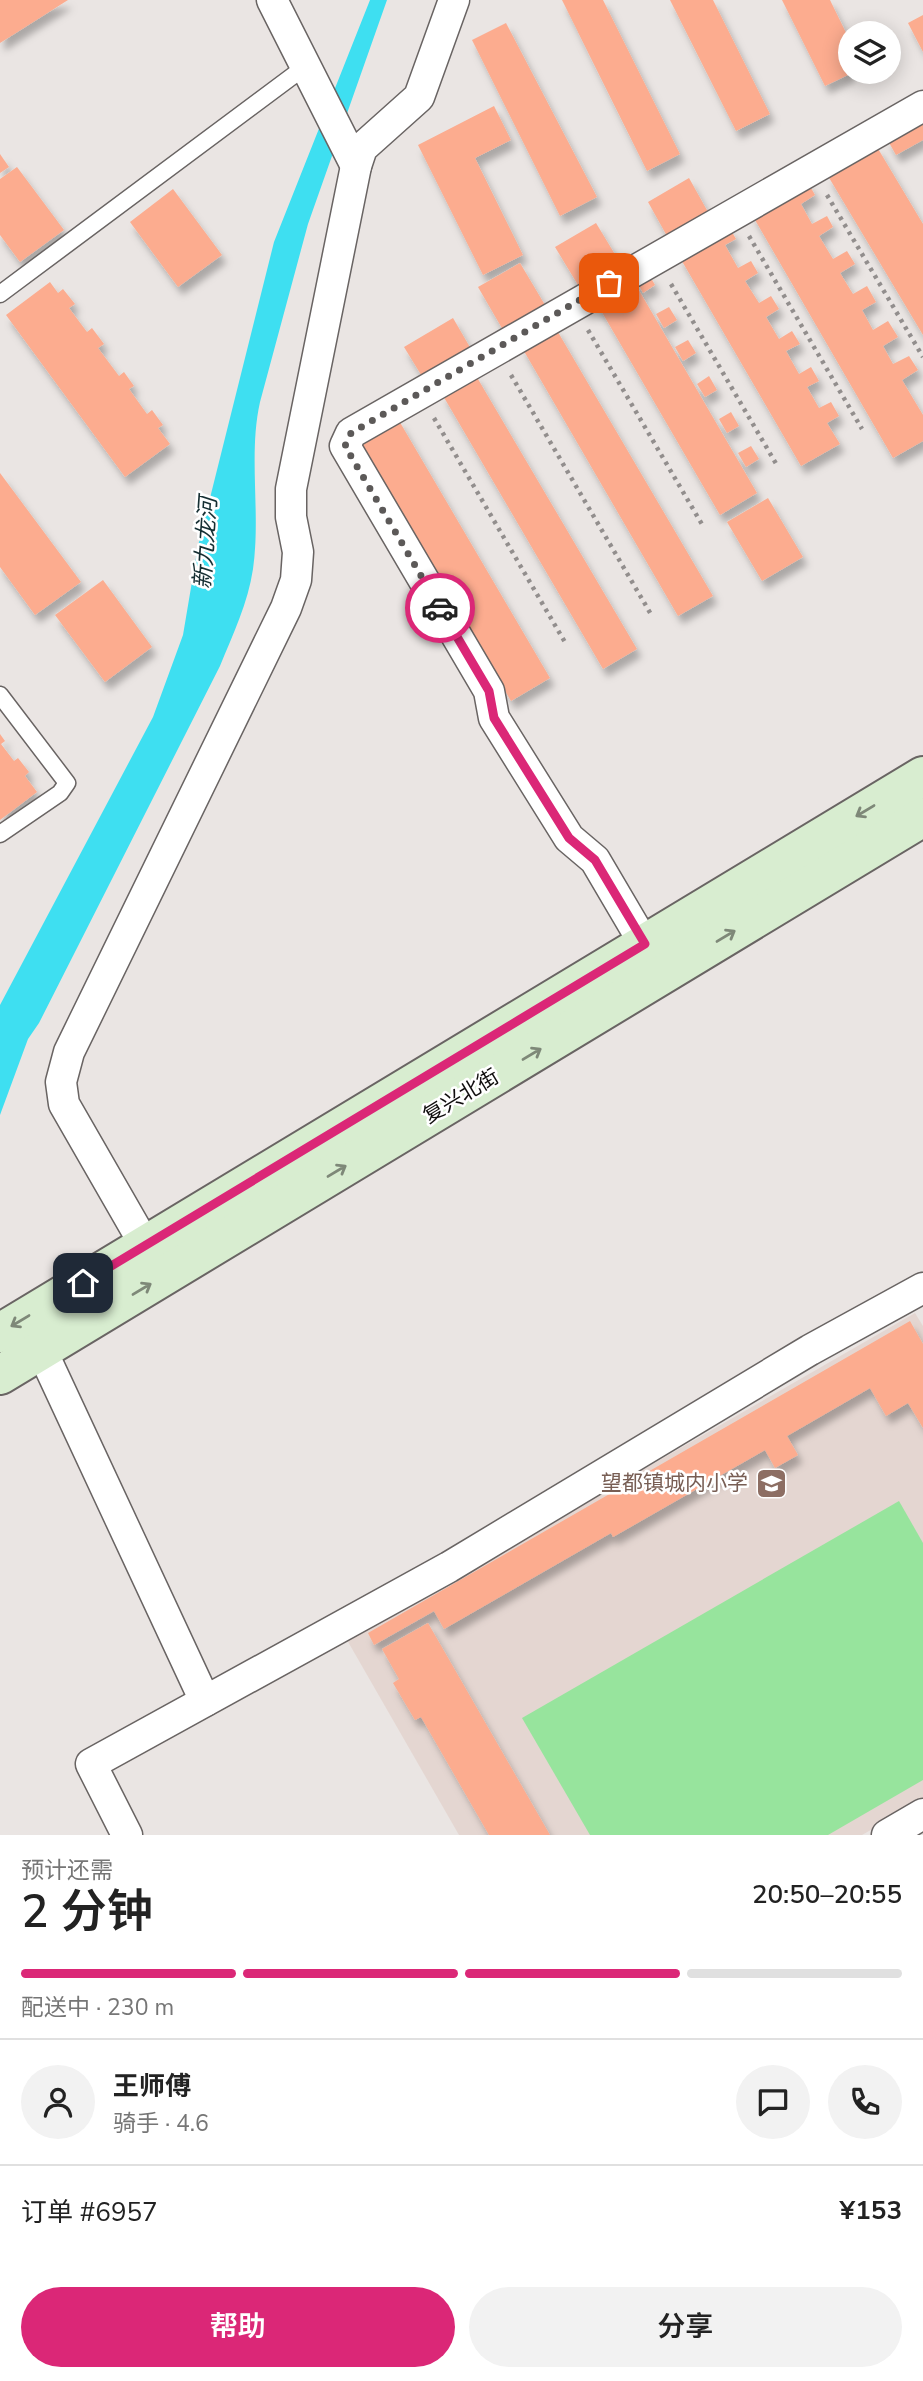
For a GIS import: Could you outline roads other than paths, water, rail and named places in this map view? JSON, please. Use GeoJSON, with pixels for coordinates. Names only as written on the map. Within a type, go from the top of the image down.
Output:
{"type":"FeatureCollection","features":[{"type":"Feature","properties":{"kind":"main road","name":"复兴北街"},"geometry":{"type":"LineString","coordinates":[[0,1333],[923,776]]}},
{"type":"Feature","properties":{"kind":"main road","name":"复兴北街"},"geometry":{"type":"LineString","coordinates":[[0,1375],[923,817]]}},
{"type":"Feature","properties":{"kind":"street"},"geometry":{"type":"LineString","coordinates":[[145,1245],[64,1104],[61,1082],[69,1052],[286,608],[296,580],[298,552],[291,517],[291,489],[352,157],[272,0]]}},
{"type":"Feature","properties":{"kind":"street"},"geometry":{"type":"LineString","coordinates":[[352,157],[419,97],[454,0]]}},
{"type":"Feature","properties":{"kind":"street"},"geometry":{"type":"LineString","coordinates":[[645,944],[595,860],[569,838],[494,718],[489,691],[345,446],[351,433],[419,393],[655,256],[923,106]]}},
{"type":"Feature","properties":{"kind":"street"},"geometry":{"type":"LineString","coordinates":[[127,1835],[91,1764],[449,1567],[810,1350],[922,1290]]}},
{"type":"Feature","properties":{"kind":"street"},"geometry":{"type":"LineString","coordinates":[[41,1349],[205,1701]]}},
{"type":"Feature","properties":{"kind":"street"},"geometry":{"type":"LineString","coordinates":[[887,1835],[923,1814]]}},
{"type":"Feature","properties":{"kind":"lane"},"geometry":{"type":"LineString","coordinates":[[0,295],[311,76]]}},
{"type":"Feature","properties":{"kind":"lane"},"geometry":{"type":"LineString","coordinates":[[0,695],[67,783],[60,793],[0,834]]}},
{"type":"Feature","properties":{"kind":"water","name":"新九龙河"},"geometry":{"type":"Polygon","coordinates":[[[370,0],[387,0],[308,224],[260,402],[255,443],[255,548],[251,582],[244,606],[220,666],[39,1023],[28,1039],[0,1115],[0,1005],[153,717],[183,635],[198,546],[274,242],[370,0]]]}},
{"type":"Feature","properties":{"kind":"place","name":"望都镇城内小学"},"geometry":{"type":"Point","coordinates":[771,1483]}}]}
